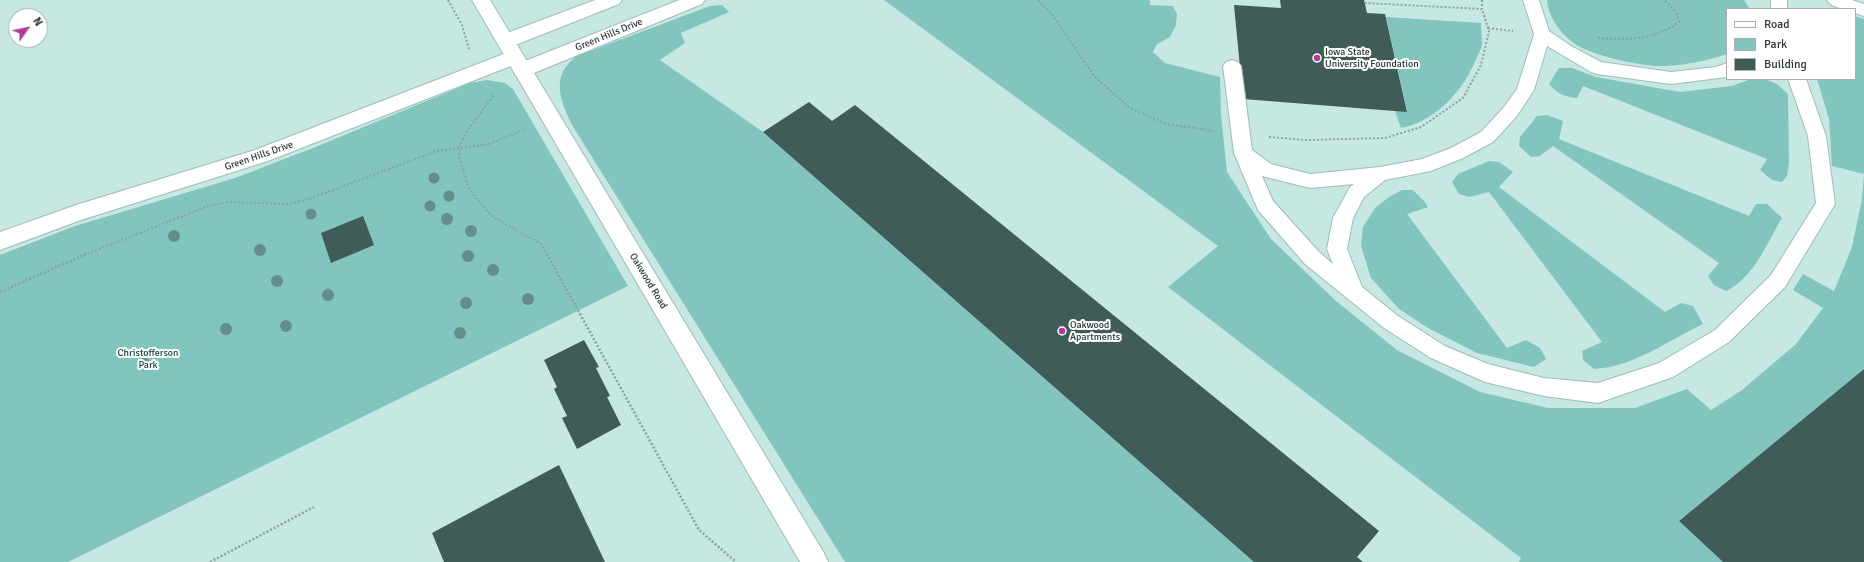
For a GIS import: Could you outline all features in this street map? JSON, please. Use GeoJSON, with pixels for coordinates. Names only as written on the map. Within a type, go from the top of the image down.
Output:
{"type":"FeatureCollection","features":[{"type":"Feature","properties":{"kind":"street","name":"Oakwood Road"},"geometry":{"type":"LineString","coordinates":[[481,0],[815,562]]}},
{"type":"Feature","properties":{"kind":"street","name":"Green Hills Drive"},"geometry":{"type":"LineString","coordinates":[[514,56],[613,0]]}},
{"type":"Feature","properties":{"kind":"street","name":"Green Hills Drive"},"geometry":{"type":"LineString","coordinates":[[0,241],[76,213],[261,156],[514,56],[696,0]]}},
{"type":"Feature","properties":{"kind":"lane"},"geometry":{"type":"LineString","coordinates":[[1242,144],[1265,170],[1310,181],[1380,174],[1424,166],[1457,153],[1487,137],[1510,112],[1525,90],[1542,34],[1531,0]]}},
{"type":"Feature","properties":{"kind":"lane"},"geometry":{"type":"LineString","coordinates":[[1836,0],[1864,10]]}},
{"type":"Feature","properties":{"kind":"lane"},"geometry":{"type":"LineString","coordinates":[[1542,34],[1565,50],[1597,68],[1671,78],[1720,73],[1726,70]]}},
{"type":"Feature","properties":{"kind":"lane"},"geometry":{"type":"LineString","coordinates":[[1232,66],[1242,144],[1265,205],[1312,258],[1390,322],[1438,352],[1493,375],[1544,387],[1598,393],[1666,370],[1722,336],[1778,281],[1826,204],[1817,136],[1797,80]]}},
{"type":"Feature","properties":{"kind":"lane"},"geometry":{"type":"LineString","coordinates":[[1354,293],[1337,248],[1343,218],[1357,192],[1380,174]]}},
{"type":"Feature","properties":{"kind":"path"},"geometry":{"type":"LineString","coordinates":[[448,0],[462,25],[471,54]]}},
{"type":"Feature","properties":{"kind":"path"},"geometry":{"type":"LineString","coordinates":[[1038,0],[1051,13],[1095,77],[1130,108],[1167,124],[1242,144],[1305,140],[1385,138],[1421,127],[1463,98],[1481,65],[1488,28],[1482,9],[1482,0]]}},
{"type":"Feature","properties":{"kind":"path"},"geometry":{"type":"LineString","coordinates":[[1592,38],[1649,38],[1670,29],[1679,22],[1676,12],[1664,0]]}},
{"type":"Feature","properties":{"kind":"path"},"geometry":{"type":"LineString","coordinates":[[1365,3],[1482,9]]}},
{"type":"Feature","properties":{"kind":"path"},"geometry":{"type":"LineString","coordinates":[[1488,28],[1542,34]]}},
{"type":"Feature","properties":{"kind":"path"},"geometry":{"type":"LineString","coordinates":[[490,88],[492,96],[468,130],[459,147],[463,172],[472,195],[484,211],[501,223],[541,244],[699,530],[736,562]]}},
{"type":"Feature","properties":{"kind":"path"},"geometry":{"type":"LineString","coordinates":[[0,292],[71,260],[208,206],[229,202],[288,204],[316,197],[437,150],[489,144],[528,129]]}},
{"type":"Feature","properties":{"kind":"path"},"geometry":{"type":"LineString","coordinates":[[210,562],[314,506]]}},
{"type":"Feature","properties":{"kind":"green space"},"geometry":{"type":"Polygon","coordinates":[[[884,0],[1150,0],[1150,5],[1173,6],[1177,14],[1176,25],[1170,37],[1157,44],[1153,52],[1165,63],[1220,77],[1221,115],[1227,172],[1271,239],[1336,301],[1397,350],[1480,392],[1548,408],[1635,408],[1687,389],[1711,410],[1742,390],[1796,344],[1823,308],[1793,290],[1803,274],[1834,291],[1852,247],[1862,199],[1864,174],[1864,369],[1679,521],[1723,562],[1519,562],[1521,558],[1168,287],[1218,246],[884,0]]]}},
{"type":"Feature","properties":{"kind":"green space"},"geometry":{"type":"Polygon","coordinates":[[[1547,0],[1744,0],[1749,8],[1726,8],[1726,54],[1689,64],[1655,66],[1616,59],[1578,46],[1558,28],[1549,12],[1547,0]]]}},
{"type":"Feature","properties":{"kind":"green space"},"geometry":{"type":"Polygon","coordinates":[[[722,5],[729,12],[681,33],[685,43],[660,60],[763,132],[1254,562],[845,562],[572,125],[561,97],[560,80],[563,71],[577,56],[710,6],[722,5]]]}},
{"type":"Feature","properties":{"kind":"green space"},"geometry":{"type":"Polygon","coordinates":[[[1856,16],[1864,19],[1864,174],[1832,166],[1829,119],[1817,80],[1856,80],[1856,16]]]}},
{"type":"Feature","properties":{"kind":"green space"},"geometry":{"type":"Polygon","coordinates":[[[1386,17],[1481,23],[1481,49],[1471,71],[1456,93],[1437,112],[1413,125],[1401,128],[1395,111],[1407,111],[1386,17]]]}},
{"type":"Feature","properties":{"kind":"green space"},"geometry":{"type":"Polygon","coordinates":[[[1559,68],[1572,68],[1596,77],[1680,92],[1732,86],[1748,80],[1767,80],[1777,84],[1788,94],[1789,164],[1787,176],[1782,182],[1772,180],[1760,170],[1767,159],[1583,86],[1577,98],[1562,94],[1549,84],[1559,68]]]}},
{"type":"Feature","properties":{"kind":"green space","name":"Christofferson Park"},"geometry":{"type":"Polygon","coordinates":[[[487,80],[505,83],[513,89],[628,286],[68,562],[0,562],[0,255],[75,226],[235,178],[313,148],[470,83],[487,80]]]}},
{"type":"Feature","properties":{"kind":"green space"},"geometry":{"type":"Polygon","coordinates":[[[1547,115],[1563,121],[1559,139],[1749,216],[1756,204],[1767,204],[1782,218],[1752,269],[1736,285],[1726,291],[1714,285],[1708,276],[1719,263],[1553,146],[1540,156],[1531,157],[1519,146],[1520,137],[1537,116],[1547,115]]]}},
{"type":"Feature","properties":{"kind":"green space"},"geometry":{"type":"Polygon","coordinates":[[[1489,161],[1499,162],[1513,172],[1499,187],[1665,312],[1681,303],[1693,306],[1703,324],[1650,352],[1623,364],[1594,369],[1583,360],[1582,351],[1602,342],[1489,192],[1469,197],[1459,194],[1452,182],[1458,174],[1489,161]]]}},
{"type":"Feature","properties":{"kind":"green space"},"geometry":{"type":"Polygon","coordinates":[[[1402,190],[1413,190],[1428,207],[1407,214],[1507,348],[1526,340],[1540,348],[1546,359],[1534,367],[1477,353],[1428,328],[1399,309],[1371,278],[1361,246],[1363,227],[1375,208],[1389,197],[1402,190]]]}},
{"type":"Feature","properties":{"kind":"building","name":"Iowa State University Foundation"},"geometry":{"type":"Polygon","coordinates":[[[1280,0],[1364,0],[1367,13],[1385,14],[1407,112],[1243,99],[1234,5],[1281,8],[1280,0]]]}},
{"type":"Feature","properties":{"kind":"building","name":"Oakwood Apartments"},"geometry":{"type":"Polygon","coordinates":[[[809,102],[832,121],[855,105],[1379,531],[1357,557],[1363,562],[1254,562],[763,132],[809,102]]]}},
{"type":"Feature","properties":{"kind":"building"},"geometry":{"type":"Polygon","coordinates":[[[363,216],[374,245],[331,263],[321,233],[363,216]]]}},
{"type":"Feature","properties":{"kind":"building"},"geometry":{"type":"Polygon","coordinates":[[[584,340],[599,367],[596,368],[610,396],[607,397],[621,425],[577,449],[562,418],[567,416],[554,389],[557,387],[544,360],[584,340]]]}},
{"type":"Feature","properties":{"kind":"building"},"geometry":{"type":"Polygon","coordinates":[[[1864,369],[1864,562],[1723,562],[1679,521],[1864,369]]]}},
{"type":"Feature","properties":{"kind":"building"},"geometry":{"type":"Polygon","coordinates":[[[559,465],[605,562],[444,562],[432,533],[559,465]]]}},
{"type":"Feature","properties":{"kind":"place","name":"Iowa State University Foundation"},"geometry":{"type":"Point","coordinates":[1317,58]}},
{"type":"Feature","properties":{"kind":"place","name":"Oakwood Apartments"},"geometry":{"type":"Point","coordinates":[1062,331]}}]}
